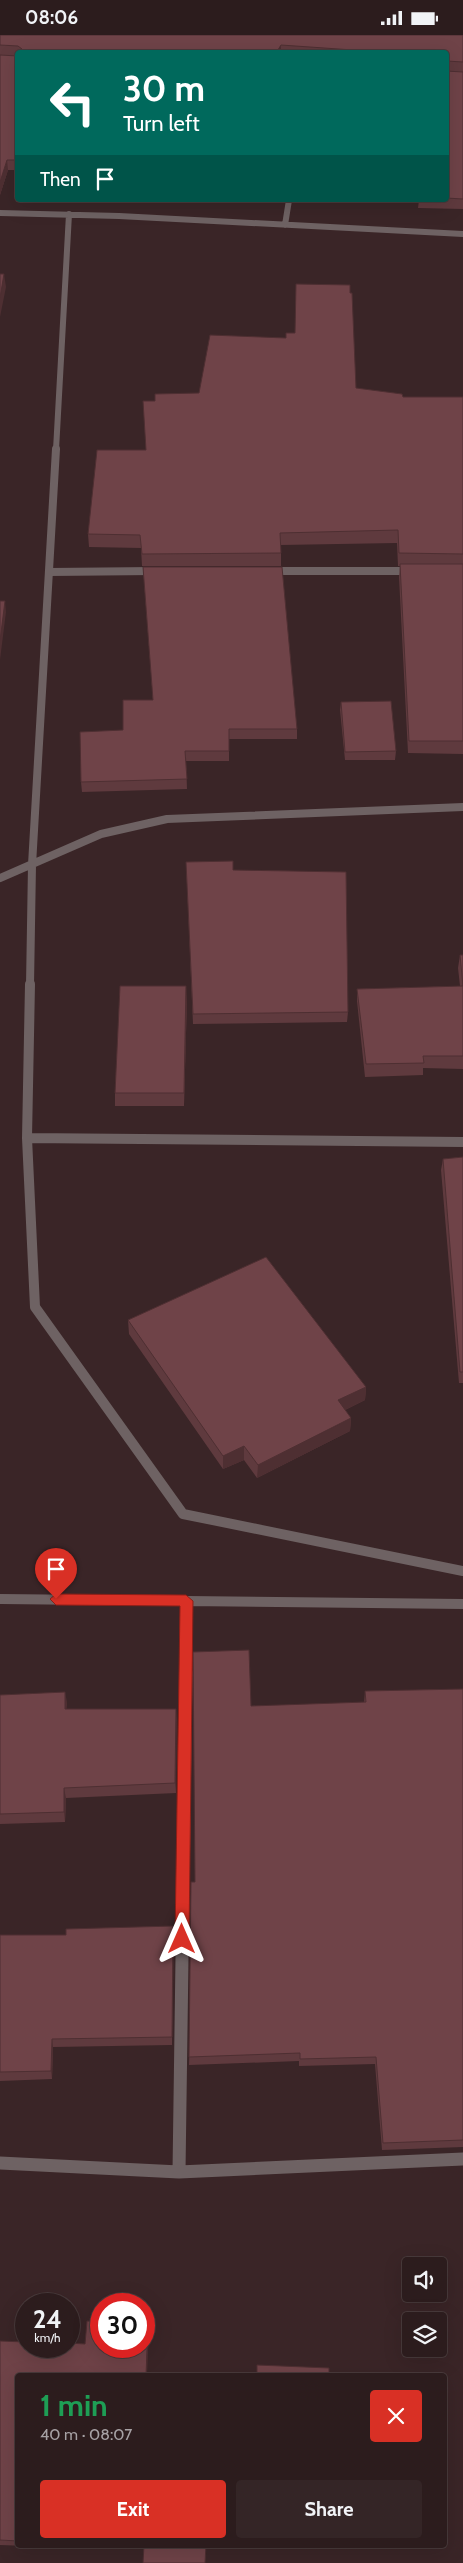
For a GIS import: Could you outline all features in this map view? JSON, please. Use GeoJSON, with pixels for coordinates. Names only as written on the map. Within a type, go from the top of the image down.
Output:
{"type":"FeatureCollection","features":[{"type":"Feature","properties":{"kind":"street"},"geometry":{"type":"LineString","coordinates":[[285,225],[289,202]]}},
{"type":"Feature","properties":{"kind":"street"},"geometry":{"type":"LineString","coordinates":[[0,213],[69,214],[463,234]]}},
{"type":"Feature","properties":{"kind":"street"},"geometry":{"type":"LineString","coordinates":[[69,214],[32,865],[27,1138],[35,1307],[182,1514],[463,1571]]}},
{"type":"Feature","properties":{"kind":"street"},"geometry":{"type":"LineString","coordinates":[[49,572],[166,571]]}},
{"type":"Feature","properties":{"kind":"street"},"geometry":{"type":"LineString","coordinates":[[264,571],[425,571]]}},
{"type":"Feature","properties":{"kind":"street"},"geometry":{"type":"LineString","coordinates":[[0,877],[101,834],[167,819],[463,807]]}},
{"type":"Feature","properties":{"kind":"street"},"geometry":{"type":"LineString","coordinates":[[27,1138],[463,1142]]}},
{"type":"Feature","properties":{"kind":"street"},"geometry":{"type":"LineString","coordinates":[[0,1599],[463,1604]]}},
{"type":"Feature","properties":{"kind":"street"},"geometry":{"type":"LineString","coordinates":[[179,2172],[186,1601]]}},
{"type":"Feature","properties":{"kind":"street"},"geometry":{"type":"LineString","coordinates":[[0,2163],[179,2172],[463,2159]]}},
{"type":"Feature","properties":{"kind":"building"},"geometry":{"type":"Polygon","coordinates":[[[0,35],[463,35],[463,62],[449,61],[449,50],[353,50],[281,45],[278,50],[22,50],[18,46],[0,45],[0,35]]]}},
{"type":"Feature","properties":{"kind":"building"},"geometry":{"type":"Polygon","coordinates":[[[0,55],[15,56],[15,160],[7,160],[0,182],[0,55]]]}},
{"type":"Feature","properties":{"kind":"building"},"geometry":{"type":"Polygon","coordinates":[[[449,71],[463,72],[463,199],[449,198],[449,71]]]}},
{"type":"Feature","properties":{"kind":"building"},"geometry":{"type":"Polygon","coordinates":[[[0,274],[4,274],[0,298],[0,274]]]}},
{"type":"Feature","properties":{"kind":"building"},"geometry":{"type":"Polygon","coordinates":[[[296,284],[350,285],[350,293],[352,293],[356,388],[402,394],[403,397],[463,397],[463,554],[399,553],[398,530],[280,533],[281,553],[142,554],[140,535],[88,534],[97,450],[146,450],[143,401],[155,401],[155,394],[199,393],[210,335],[286,338],[286,333],[295,333],[296,284]]]}},
{"type":"Feature","properties":{"kind":"building"},"geometry":{"type":"Polygon","coordinates":[[[400,564],[463,564],[463,741],[409,741],[400,564]]]}},
{"type":"Feature","properties":{"kind":"building"},"geometry":{"type":"Polygon","coordinates":[[[143,567],[282,567],[297,729],[229,729],[229,751],[185,751],[187,779],[81,782],[80,732],[123,730],[123,700],[153,700],[143,567]]]}},
{"type":"Feature","properties":{"kind":"building"},"geometry":{"type":"Polygon","coordinates":[[[0,601],[5,601],[0,641],[0,601]]]}},
{"type":"Feature","properties":{"kind":"building"},"geometry":{"type":"Polygon","coordinates":[[[391,701],[396,751],[345,752],[341,702],[391,701]]]}},
{"type":"Feature","properties":{"kind":"building"},"geometry":{"type":"Polygon","coordinates":[[[233,861],[233,870],[346,872],[348,1012],[193,1014],[186,862],[233,861]]]}},
{"type":"Feature","properties":{"kind":"building"},"geometry":{"type":"Polygon","coordinates":[[[460,955],[463,955],[463,986],[460,955]]]}},
{"type":"Feature","properties":{"kind":"building"},"geometry":{"type":"Polygon","coordinates":[[[120,986],[186,986],[184,1093],[115,1093],[120,986]]]}},
{"type":"Feature","properties":{"kind":"building"},"geometry":{"type":"Polygon","coordinates":[[[463,986],[463,1056],[423,1056],[424,1063],[366,1064],[357,989],[463,986]]]}},
{"type":"Feature","properties":{"kind":"building"},"geometry":{"type":"Polygon","coordinates":[[[463,1157],[463,1372],[460,1372],[443,1159],[463,1157]]]}},
{"type":"Feature","properties":{"kind":"building"},"geometry":{"type":"Polygon","coordinates":[[[266,1257],[366,1387],[338,1400],[351,1418],[258,1465],[244,1446],[223,1456],[128,1320],[266,1257]]]}},
{"type":"Feature","properties":{"kind":"building"},"geometry":{"type":"Polygon","coordinates":[[[249,1650],[251,1706],[366,1702],[365,1691],[463,1689],[463,2140],[383,2143],[376,2057],[300,2059],[300,2053],[189,2057],[191,1882],[195,1882],[193,1652],[249,1650]]]}},
{"type":"Feature","properties":{"kind":"building"},"geometry":{"type":"Polygon","coordinates":[[[65,1692],[65,1709],[176,1709],[175,1783],[64,1788],[64,1812],[0,1814],[0,1695],[65,1692]]]}},
{"type":"Feature","properties":{"kind":"building"},"geometry":{"type":"Polygon","coordinates":[[[173,1926],[172,2037],[52,2039],[51,2071],[0,2072],[0,1935],[66,1935],[66,1929],[173,1926]]]}},
{"type":"Feature","properties":{"kind":"building"},"geometry":{"type":"Polygon","coordinates":[[[87,2321],[90,2321],[90,2358],[147,2358],[146,2373],[15,2373],[15,2541],[0,2540],[0,2341],[15,2342],[15,2358],[80,2358],[80,2344],[85,2344],[87,2321]]]}},
{"type":"Feature","properties":{"kind":"building"},"geometry":{"type":"Polygon","coordinates":[[[257,2365],[329,2368],[329,2373],[257,2373],[257,2365]]]}},
{"type":"Feature","properties":{"kind":"building"},"geometry":{"type":"Polygon","coordinates":[[[144,2548],[206,2548],[205,2563],[143,2563],[144,2548]]]}},
{"type":"Feature","properties":{"kind":"route"},"geometry":{"type":"LineString","coordinates":[[56,1599],[186,1601],[182,1939]]}}]}
